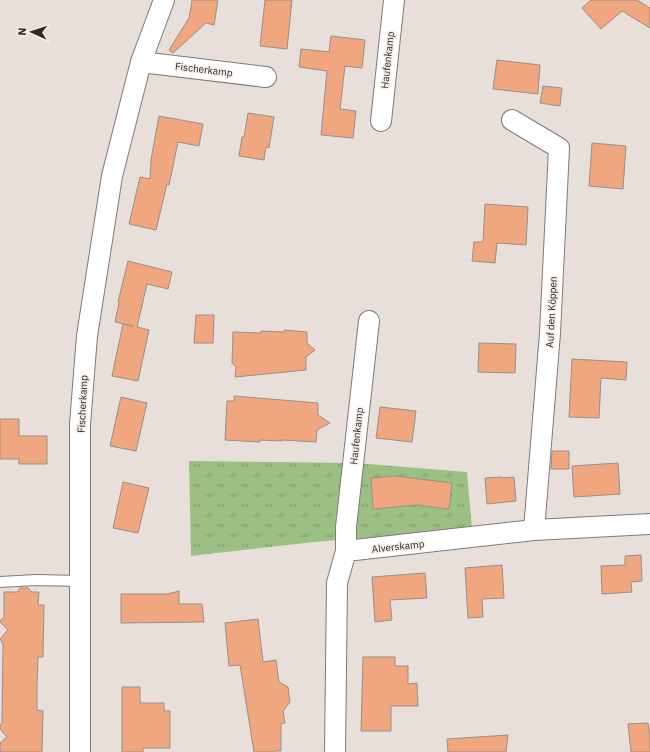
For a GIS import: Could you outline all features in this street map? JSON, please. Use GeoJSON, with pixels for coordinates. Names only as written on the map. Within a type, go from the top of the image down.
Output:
{"type":"FeatureCollection","features":[{"type":"Feature","properties":{"kind":"street","name":"Fischerkamp"},"geometry":{"type":"LineString","coordinates":[[80,752],[80,424],[86,336],[112,176],[141,62],[164,0]]}},
{"type":"Feature","properties":{"kind":"street","name":"Haufenkamp"},"geometry":{"type":"LineString","coordinates":[[381,121],[394,0]]}},
{"type":"Feature","properties":{"kind":"street","name":"Fischerkamp"},"geometry":{"type":"LineString","coordinates":[[141,62],[266,77]]}},
{"type":"Feature","properties":{"kind":"street","name":"Auf den Köppen"},"geometry":{"type":"LineString","coordinates":[[512,120],[560,148],[550,333],[534,530]]}},
{"type":"Feature","properties":{"kind":"street","name":"Haufenkamp"},"geometry":{"type":"LineString","coordinates":[[346,552],[346,527],[369,321]]}},
{"type":"Feature","properties":{"kind":"street","name":"Alverskamp"},"geometry":{"type":"LineString","coordinates":[[346,552],[534,530],[650,524]]}},
{"type":"Feature","properties":{"kind":"street"},"geometry":{"type":"LineString","coordinates":[[335,752],[337,583],[346,552]]}},
{"type":"Feature","properties":{"kind":"lane"},"geometry":{"type":"LineString","coordinates":[[0,582],[36,580],[80,582]]}},
{"type":"Feature","properties":{"kind":"green space"},"geometry":{"type":"Polygon","coordinates":[[[189,461],[355,463],[467,472],[472,529],[314,542],[191,556],[189,461]]]}},
{"type":"Feature","properties":{"kind":"building"},"geometry":{"type":"Polygon","coordinates":[[[192,0],[218,0],[214,25],[206,23],[173,53],[169,50],[189,18],[192,0]]]}},
{"type":"Feature","properties":{"kind":"building"},"geometry":{"type":"Polygon","coordinates":[[[265,0],[292,0],[287,49],[260,46],[265,0]]]}},
{"type":"Feature","properties":{"kind":"building"},"geometry":{"type":"Polygon","coordinates":[[[591,0],[637,0],[650,8],[650,28],[622,11],[601,29],[582,8],[591,0]]]}},
{"type":"Feature","properties":{"kind":"building"},"geometry":{"type":"Polygon","coordinates":[[[331,36],[365,40],[362,68],[345,66],[340,109],[356,111],[353,138],[321,135],[327,71],[299,67],[301,49],[329,52],[331,36]]]}},
{"type":"Feature","properties":{"kind":"building"},"geometry":{"type":"Polygon","coordinates":[[[497,60],[540,65],[538,94],[493,89],[497,60]]]}},
{"type":"Feature","properties":{"kind":"building"},"geometry":{"type":"Polygon","coordinates":[[[543,86],[562,88],[560,106],[540,103],[543,86]]]}},
{"type":"Feature","properties":{"kind":"building"},"geometry":{"type":"Polygon","coordinates":[[[248,113],[274,117],[269,148],[266,147],[264,160],[239,156],[248,113]]]}},
{"type":"Feature","properties":{"kind":"building"},"geometry":{"type":"Polygon","coordinates":[[[159,116],[203,124],[199,146],[178,142],[169,185],[167,184],[156,230],[129,224],[140,177],[150,179],[151,160],[159,116]]]}},
{"type":"Feature","properties":{"kind":"building"},"geometry":{"type":"Polygon","coordinates":[[[592,143],[626,146],[623,189],[589,186],[592,143]]]}},
{"type":"Feature","properties":{"kind":"building"},"geometry":{"type":"Polygon","coordinates":[[[485,204],[528,207],[526,245],[497,243],[495,263],[472,261],[474,242],[483,242],[485,204]]]}},
{"type":"Feature","properties":{"kind":"building"},"geometry":{"type":"Polygon","coordinates":[[[128,261],[172,272],[168,289],[147,284],[137,327],[149,330],[138,381],[112,376],[123,324],[133,326],[115,322],[118,302],[128,261]]]}},
{"type":"Feature","properties":{"kind":"building"},"geometry":{"type":"Polygon","coordinates":[[[196,315],[214,315],[213,343],[194,343],[196,315]]]}},
{"type":"Feature","properties":{"kind":"building"},"geometry":{"type":"Polygon","coordinates":[[[284,330],[307,332],[307,343],[315,350],[306,357],[306,370],[235,377],[236,367],[232,363],[233,332],[261,333],[261,331],[284,332],[284,330]]]}},
{"type":"Feature","properties":{"kind":"building"},"geometry":{"type":"Polygon","coordinates":[[[479,343],[516,344],[515,373],[478,372],[479,343]]]}},
{"type":"Feature","properties":{"kind":"building"},"geometry":{"type":"Polygon","coordinates":[[[572,359],[627,362],[626,380],[601,378],[599,418],[569,417],[572,359]]]}},
{"type":"Feature","properties":{"kind":"building"},"geometry":{"type":"Polygon","coordinates":[[[234,396],[318,403],[318,415],[330,423],[317,430],[316,442],[282,440],[260,440],[260,442],[225,440],[227,401],[234,401],[234,396]]]}},
{"type":"Feature","properties":{"kind":"building"},"geometry":{"type":"Polygon","coordinates":[[[121,397],[147,403],[136,451],[110,446],[121,397]]]}},
{"type":"Feature","properties":{"kind":"building"},"geometry":{"type":"Polygon","coordinates":[[[380,407],[416,411],[412,442],[376,438],[380,407]]]}},
{"type":"Feature","properties":{"kind":"building"},"geometry":{"type":"Polygon","coordinates":[[[0,419],[19,419],[19,436],[47,436],[47,464],[19,464],[19,459],[0,459],[0,419]]]}},
{"type":"Feature","properties":{"kind":"building"},"geometry":{"type":"Polygon","coordinates":[[[552,451],[569,451],[569,469],[551,469],[552,451]]]}},
{"type":"Feature","properties":{"kind":"building"},"geometry":{"type":"Polygon","coordinates":[[[618,463],[620,494],[574,497],[572,466],[618,463]]]}},
{"type":"Feature","properties":{"kind":"building"},"geometry":{"type":"Polygon","coordinates":[[[396,476],[452,483],[449,509],[416,505],[373,509],[371,478],[396,476]]]}},
{"type":"Feature","properties":{"kind":"building"},"geometry":{"type":"Polygon","coordinates":[[[514,477],[516,501],[487,504],[485,478],[514,477]]]}},
{"type":"Feature","properties":{"kind":"building"},"geometry":{"type":"Polygon","coordinates":[[[123,482],[149,488],[138,533],[113,528],[123,482]]]}},
{"type":"Feature","properties":{"kind":"building"},"geometry":{"type":"Polygon","coordinates":[[[641,555],[642,581],[631,582],[632,592],[602,594],[601,566],[625,565],[625,556],[641,555]]]}},
{"type":"Feature","properties":{"kind":"building"},"geometry":{"type":"Polygon","coordinates":[[[502,565],[504,598],[482,599],[483,617],[468,618],[465,568],[502,565]]]}},
{"type":"Feature","properties":{"kind":"building"},"geometry":{"type":"Polygon","coordinates":[[[425,573],[427,598],[390,600],[392,620],[375,622],[372,577],[425,573]]]}},
{"type":"Feature","properties":{"kind":"building"},"geometry":{"type":"Polygon","coordinates":[[[20,588],[28,588],[32,592],[39,592],[38,605],[44,605],[43,657],[38,657],[37,685],[37,710],[43,711],[42,752],[0,752],[0,743],[7,737],[0,729],[0,725],[2,723],[3,644],[0,639],[8,630],[0,621],[4,617],[4,592],[17,592],[20,588]]]}},
{"type":"Feature","properties":{"kind":"building"},"geometry":{"type":"Polygon","coordinates":[[[179,591],[179,604],[202,604],[204,622],[121,623],[121,594],[167,594],[179,591]]]}},
{"type":"Feature","properties":{"kind":"building"},"geometry":{"type":"Polygon","coordinates":[[[258,619],[263,662],[276,660],[279,682],[288,687],[290,702],[283,711],[285,723],[281,724],[281,751],[254,752],[240,665],[229,666],[225,623],[258,619]]]}},
{"type":"Feature","properties":{"kind":"building"},"geometry":{"type":"Polygon","coordinates":[[[363,657],[395,657],[395,666],[408,666],[408,684],[417,683],[418,706],[391,706],[391,731],[361,731],[363,657]]]}},
{"type":"Feature","properties":{"kind":"building"},"geometry":{"type":"Polygon","coordinates":[[[122,687],[140,687],[140,703],[164,703],[164,711],[170,711],[170,748],[143,748],[143,752],[122,752],[122,687]]]}},
{"type":"Feature","properties":{"kind":"building"},"geometry":{"type":"Polygon","coordinates":[[[648,723],[650,752],[631,752],[628,724],[648,723]]]}},
{"type":"Feature","properties":{"kind":"building"},"geometry":{"type":"Polygon","coordinates":[[[508,735],[506,752],[448,752],[447,739],[508,735]]]}}]}
